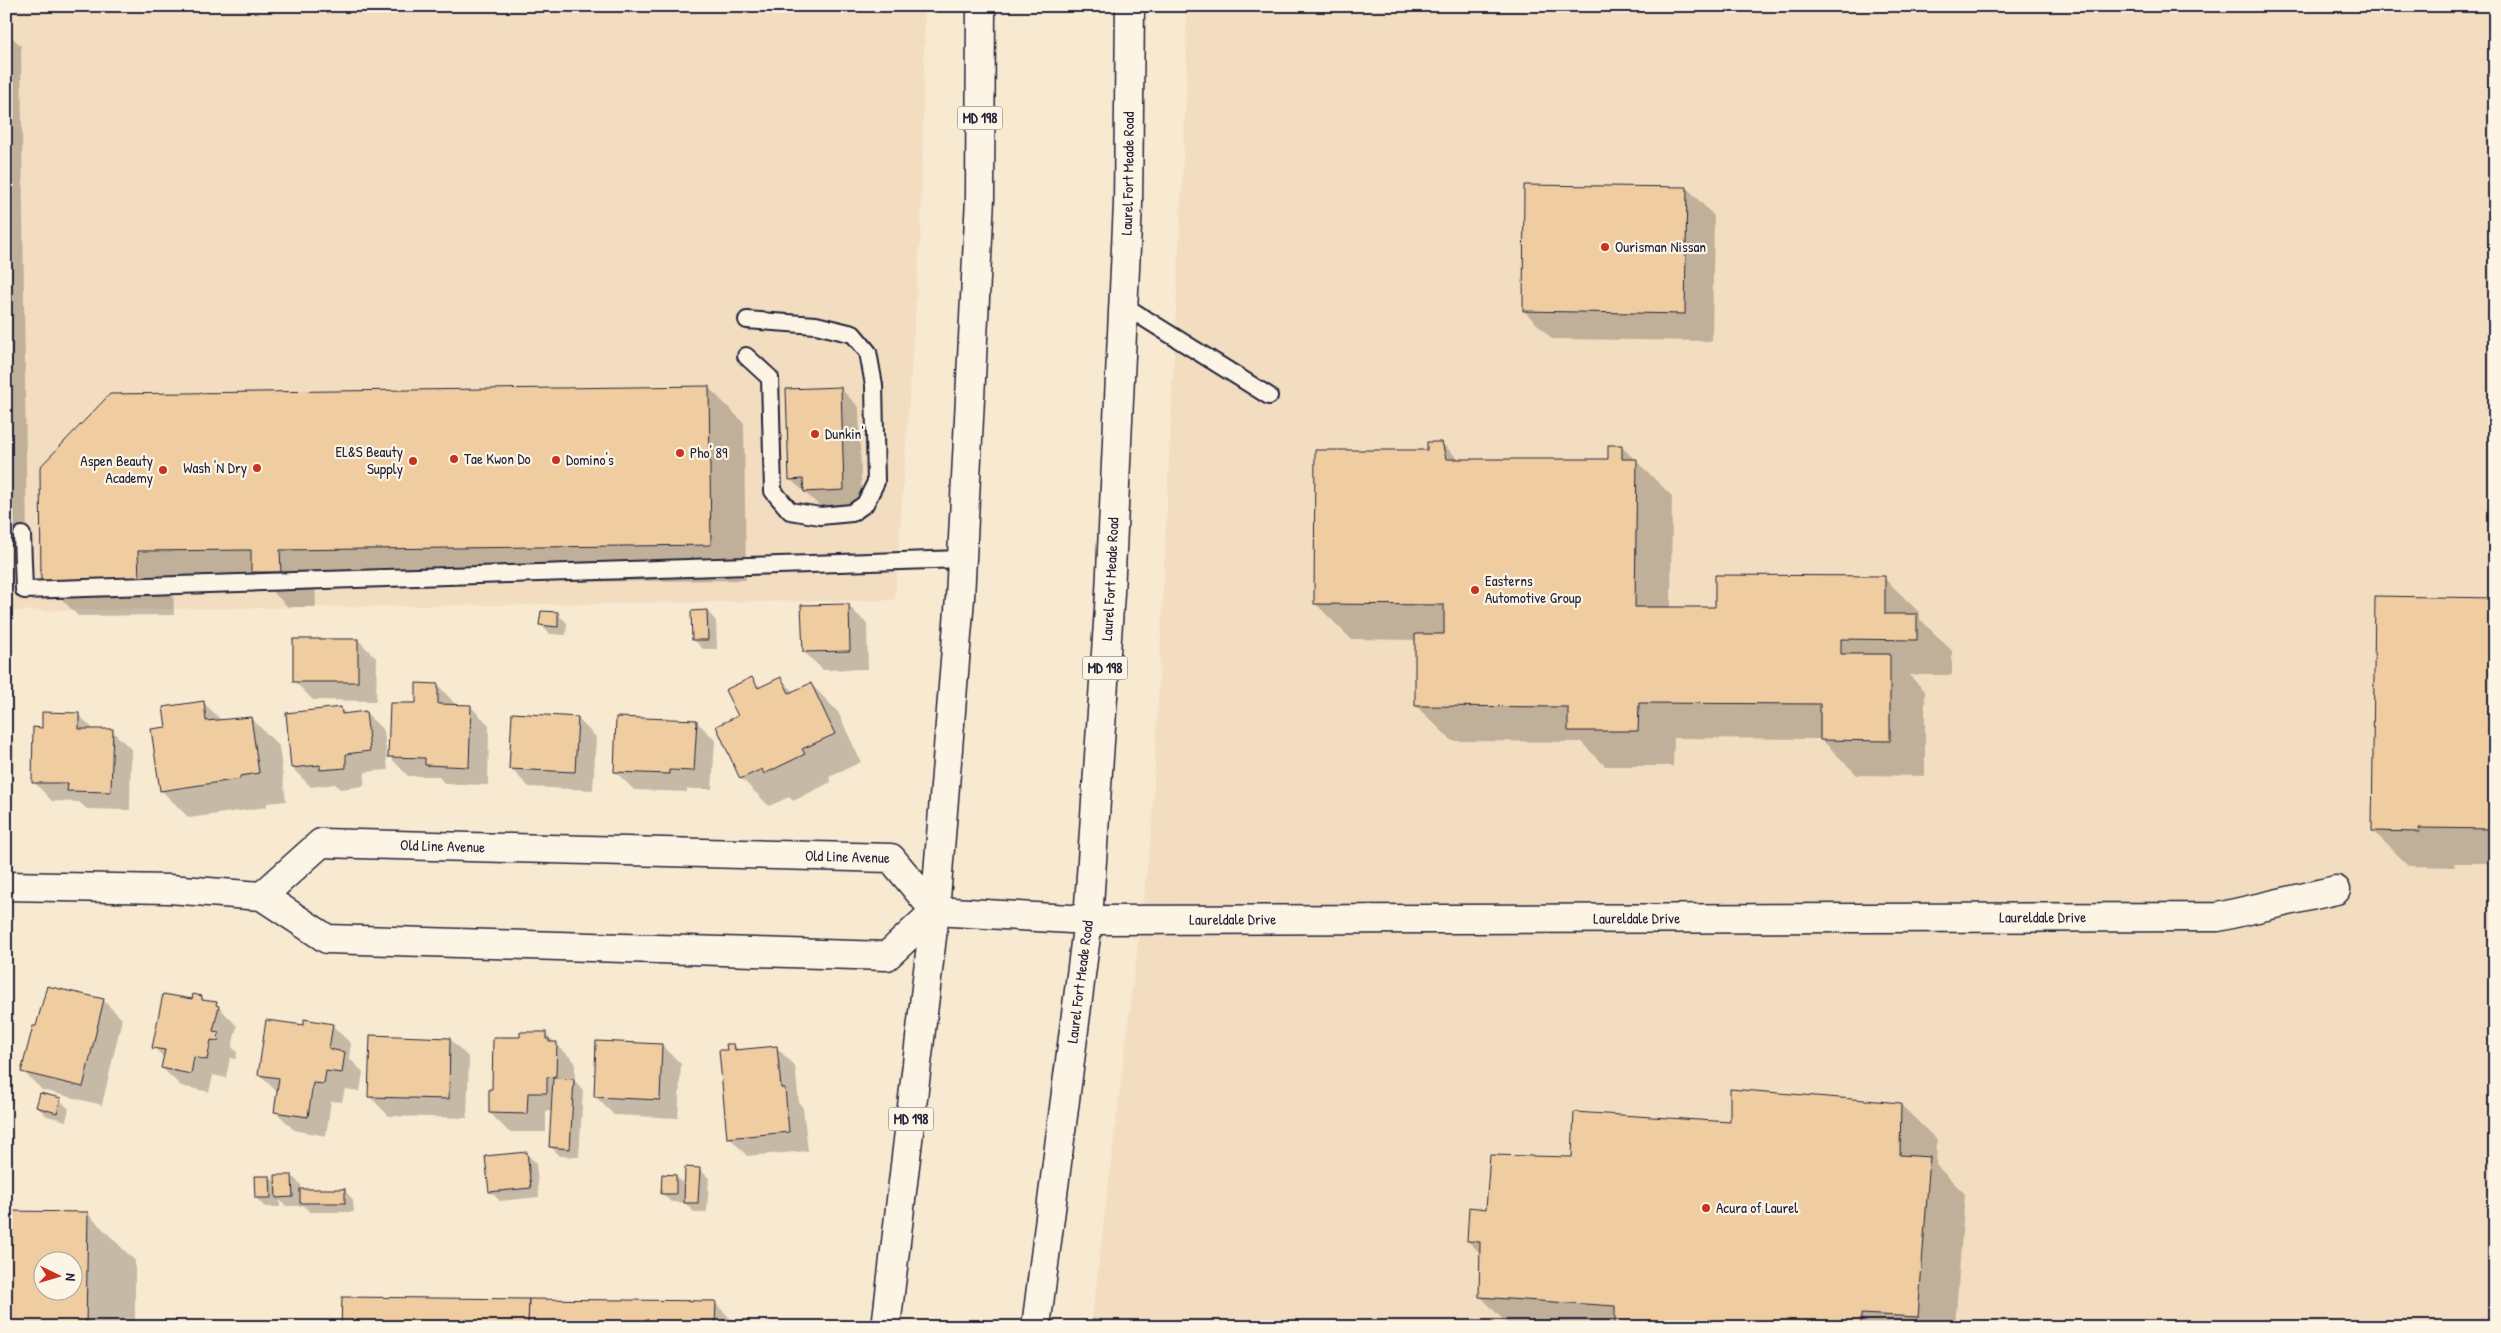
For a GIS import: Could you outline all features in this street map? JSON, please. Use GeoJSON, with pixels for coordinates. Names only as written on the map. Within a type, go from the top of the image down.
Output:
{"type":"FeatureCollection","features":[{"type":"Feature","properties":{"kind":"street","name":"MD 198"},"geometry":{"type":"LineString","coordinates":[[886,1327],[935,911],[962,559],[979,206],[981,6]]}},
{"type":"Feature","properties":{"kind":"street","name":"Laurel Fort Meade Road"},"geometry":{"type":"LineString","coordinates":[[1036,1327],[1088,920],[1110,593],[1128,204],[1130,6]]}},
{"type":"Feature","properties":{"kind":"street","name":"Old Line Avenue"},"geometry":{"type":"LineString","coordinates":[[262,896],[321,843],[891,858],[935,911]]}},
{"type":"Feature","properties":{"kind":"street"},"geometry":{"type":"LineString","coordinates":[[6,886],[170,889],[262,896],[327,939],[886,956],[935,911]]}},
{"type":"Feature","properties":{"kind":"street","name":"Laureldale Drive"},"geometry":{"type":"LineString","coordinates":[[935,911],[1088,920],[2218,917],[2336,890]]}},
{"type":"Feature","properties":{"kind":"lane"},"geometry":{"type":"LineString","coordinates":[[1123,305],[1269,396]]}},
{"type":"Feature","properties":{"kind":"lane"},"geometry":{"type":"LineString","coordinates":[[746,356],[770,378],[773,491],[790,511],[820,516],[852,513],[865,504],[876,482],[874,385],[868,352],[853,334],[816,326],[747,320]]}},
{"type":"Feature","properties":{"kind":"lane"},"geometry":{"type":"LineString","coordinates":[[22,535],[24,590],[962,559]]}},
{"type":"Feature","properties":{"kind":"shaded area"},"geometry":{"type":"Polygon","coordinates":[[[6,6],[925,6],[921,229],[895,600],[6,611],[6,6]]]}},
{"type":"Feature","properties":{"kind":"shaded area"},"geometry":{"type":"Polygon","coordinates":[[[1186,6],[2495,6],[2495,1327],[1091,1327],[1152,828],[1187,74],[1186,6]]]}},
{"type":"Feature","properties":{"kind":"building","name":"Ourisman Nissan"},"geometry":{"type":"Polygon","coordinates":[[[1524,185],[1687,187],[1685,314],[1523,311],[1524,185]]]}},
{"type":"Feature","properties":{"kind":"building"},"geometry":{"type":"Polygon","coordinates":[[[709,386],[711,545],[280,550],[281,572],[251,572],[251,550],[138,551],[139,580],[41,581],[40,467],[110,394],[709,386]]]}},
{"type":"Feature","properties":{"kind":"building","name":"Dunkin'"},"geometry":{"type":"Polygon","coordinates":[[[841,387],[844,490],[804,492],[803,479],[789,480],[786,389],[841,387]]]}},
{"type":"Feature","properties":{"kind":"building","name":"Easterns Automotive Group"},"geometry":{"type":"Polygon","coordinates":[[[1427,442],[1442,442],[1446,459],[1608,459],[1608,445],[1622,445],[1622,459],[1637,459],[1635,607],[1715,607],[1715,575],[1885,576],[1885,614],[1917,614],[1917,640],[1841,639],[1841,654],[1890,654],[1890,741],[1820,740],[1820,704],[1639,703],[1638,731],[1568,731],[1568,707],[1415,706],[1415,634],[1444,634],[1444,605],[1314,604],[1315,450],[1427,450],[1427,442]]]}},
{"type":"Feature","properties":{"kind":"building"},"geometry":{"type":"Polygon","coordinates":[[[2375,596],[2495,598],[2495,829],[2419,828],[2420,832],[2372,831],[2375,596]]]}},
{"type":"Feature","properties":{"kind":"building"},"geometry":{"type":"Polygon","coordinates":[[[849,604],[850,651],[803,652],[801,605],[849,604]]]}},
{"type":"Feature","properties":{"kind":"building"},"geometry":{"type":"Polygon","coordinates":[[[707,610],[708,640],[692,640],[691,611],[707,610]]]}},
{"type":"Feature","properties":{"kind":"building"},"geometry":{"type":"Polygon","coordinates":[[[541,611],[558,612],[558,627],[539,625],[541,611]]]}},
{"type":"Feature","properties":{"kind":"building"},"geometry":{"type":"Polygon","coordinates":[[[293,639],[358,639],[358,682],[293,682],[293,639]]]}},
{"type":"Feature","properties":{"kind":"building"},"geometry":{"type":"Polygon","coordinates":[[[752,677],[758,688],[781,677],[789,693],[811,683],[835,734],[802,749],[805,754],[764,774],[762,769],[740,779],[716,726],[738,716],[725,690],[752,677]]]}},
{"type":"Feature","properties":{"kind":"building"},"geometry":{"type":"Polygon","coordinates":[[[416,683],[438,684],[438,704],[471,705],[469,767],[425,765],[425,758],[388,757],[390,703],[416,703],[416,683]]]}},
{"type":"Feature","properties":{"kind":"building"},"geometry":{"type":"Polygon","coordinates":[[[204,701],[206,721],[251,717],[259,773],[240,776],[240,779],[160,791],[151,729],[166,727],[163,707],[204,701]]]}},
{"type":"Feature","properties":{"kind":"building"},"geometry":{"type":"Polygon","coordinates":[[[341,707],[342,714],[366,711],[370,751],[346,754],[346,768],[320,770],[320,765],[291,768],[286,713],[341,707]]]}},
{"type":"Feature","properties":{"kind":"building"},"geometry":{"type":"Polygon","coordinates":[[[42,712],[79,713],[79,729],[113,729],[111,792],[67,791],[68,783],[32,783],[33,727],[42,728],[42,712]]]}},
{"type":"Feature","properties":{"kind":"building"},"geometry":{"type":"Polygon","coordinates":[[[512,713],[578,717],[575,772],[509,769],[512,713]]]}},
{"type":"Feature","properties":{"kind":"building"},"geometry":{"type":"Polygon","coordinates":[[[616,717],[697,720],[694,771],[669,770],[669,774],[614,772],[616,717]]]}},
{"type":"Feature","properties":{"kind":"building"},"geometry":{"type":"Polygon","coordinates":[[[47,986],[104,999],[83,1087],[21,1072],[33,1026],[36,1026],[47,986]]]}},
{"type":"Feature","properties":{"kind":"building"},"geometry":{"type":"Polygon","coordinates":[[[163,994],[192,999],[193,994],[202,996],[202,1000],[217,1002],[216,1005],[219,1006],[213,1031],[219,1032],[218,1041],[211,1040],[207,1060],[194,1057],[191,1074],[161,1068],[165,1050],[152,1048],[163,994]]]}},
{"type":"Feature","properties":{"kind":"building"},"geometry":{"type":"Polygon","coordinates":[[[304,1019],[333,1024],[329,1049],[345,1052],[342,1073],[326,1071],[324,1084],[313,1083],[308,1117],[274,1112],[279,1078],[258,1075],[266,1020],[304,1025],[304,1019]]]}},
{"type":"Feature","properties":{"kind":"building"},"geometry":{"type":"Polygon","coordinates":[[[520,1032],[546,1032],[546,1039],[549,1039],[549,1042],[557,1042],[556,1076],[547,1077],[547,1093],[528,1093],[527,1114],[489,1113],[489,1089],[492,1089],[493,1037],[520,1037],[520,1032]]]}},
{"type":"Feature","properties":{"kind":"building"},"geometry":{"type":"Polygon","coordinates":[[[370,1035],[450,1038],[449,1099],[368,1097],[370,1035]]]}},
{"type":"Feature","properties":{"kind":"building"},"geometry":{"type":"Polygon","coordinates":[[[596,1041],[662,1044],[660,1100],[594,1097],[596,1041]]]}},
{"type":"Feature","properties":{"kind":"building"},"geometry":{"type":"Polygon","coordinates":[[[726,1044],[734,1044],[735,1050],[777,1046],[781,1088],[785,1088],[789,1132],[727,1138],[719,1050],[727,1050],[726,1044]]]}},
{"type":"Feature","properties":{"kind":"building"},"geometry":{"type":"Polygon","coordinates":[[[553,1078],[574,1079],[570,1149],[549,1147],[553,1078]]]}},
{"type":"Feature","properties":{"kind":"building","name":"Acura of Laurel"},"geometry":{"type":"Polygon","coordinates":[[[1730,1089],[1901,1103],[1900,1155],[1930,1157],[1918,1317],[1861,1314],[1861,1327],[1615,1327],[1615,1306],[1479,1297],[1480,1242],[1467,1241],[1469,1207],[1486,1209],[1490,1155],[1572,1157],[1574,1112],[1730,1122],[1730,1089]]]}},
{"type":"Feature","properties":{"kind":"building"},"geometry":{"type":"Polygon","coordinates":[[[40,1093],[61,1098],[57,1113],[36,1107],[40,1093]]]}},
{"type":"Feature","properties":{"kind":"building"},"geometry":{"type":"Polygon","coordinates":[[[527,1152],[531,1188],[489,1192],[485,1156],[527,1152]]]}},
{"type":"Feature","properties":{"kind":"building"},"geometry":{"type":"Polygon","coordinates":[[[685,1167],[700,1168],[698,1203],[684,1203],[685,1167]]]}},
{"type":"Feature","properties":{"kind":"building"},"geometry":{"type":"Polygon","coordinates":[[[662,1174],[676,1175],[676,1194],[661,1194],[662,1174]]]}},
{"type":"Feature","properties":{"kind":"building"},"geometry":{"type":"Polygon","coordinates":[[[275,1175],[292,1175],[293,1197],[276,1198],[275,1175]]]}},
{"type":"Feature","properties":{"kind":"building"},"geometry":{"type":"Polygon","coordinates":[[[254,1176],[270,1176],[271,1198],[255,1198],[254,1176]]]}},
{"type":"Feature","properties":{"kind":"building"},"geometry":{"type":"Polygon","coordinates":[[[300,1189],[345,1189],[345,1203],[300,1203],[300,1189]]]}},
{"type":"Feature","properties":{"kind":"building"},"geometry":{"type":"Polygon","coordinates":[[[6,1211],[88,1212],[86,1327],[6,1327],[6,1211]]]}},
{"type":"Feature","properties":{"kind":"building"},"geometry":{"type":"Polygon","coordinates":[[[342,1297],[529,1299],[528,1327],[341,1327],[342,1297]]]}},
{"type":"Feature","properties":{"kind":"building"},"geometry":{"type":"Polygon","coordinates":[[[529,1299],[716,1301],[715,1327],[528,1327],[529,1299]]]}},
{"type":"Feature","properties":{"kind":"place","name":"Ourisman Nissan"},"geometry":{"type":"Point","coordinates":[1605,247]}},
{"type":"Feature","properties":{"kind":"place","name":"Dunkin'"},"geometry":{"type":"Point","coordinates":[815,434]}},
{"type":"Feature","properties":{"kind":"place","name":"Pho' 89"},"geometry":{"type":"Point","coordinates":[680,453]}},
{"type":"Feature","properties":{"kind":"place","name":"Tae Kwon Do"},"geometry":{"type":"Point","coordinates":[454,459]}},
{"type":"Feature","properties":{"kind":"place","name":"Domino's"},"geometry":{"type":"Point","coordinates":[556,460]}},
{"type":"Feature","properties":{"kind":"place","name":"EL&S Beauty Supply"},"geometry":{"type":"Point","coordinates":[413,461]}},
{"type":"Feature","properties":{"kind":"place","name":"Wash 'N Dry"},"geometry":{"type":"Point","coordinates":[257,468]}},
{"type":"Feature","properties":{"kind":"place","name":"Aspen Beauty Academy"},"geometry":{"type":"Point","coordinates":[163,470]}},
{"type":"Feature","properties":{"kind":"place","name":"Easterns Automotive Group"},"geometry":{"type":"Point","coordinates":[1475,590]}},
{"type":"Feature","properties":{"kind":"place","name":"Acura of Laurel"},"geometry":{"type":"Point","coordinates":[1706,1208]}}]}
